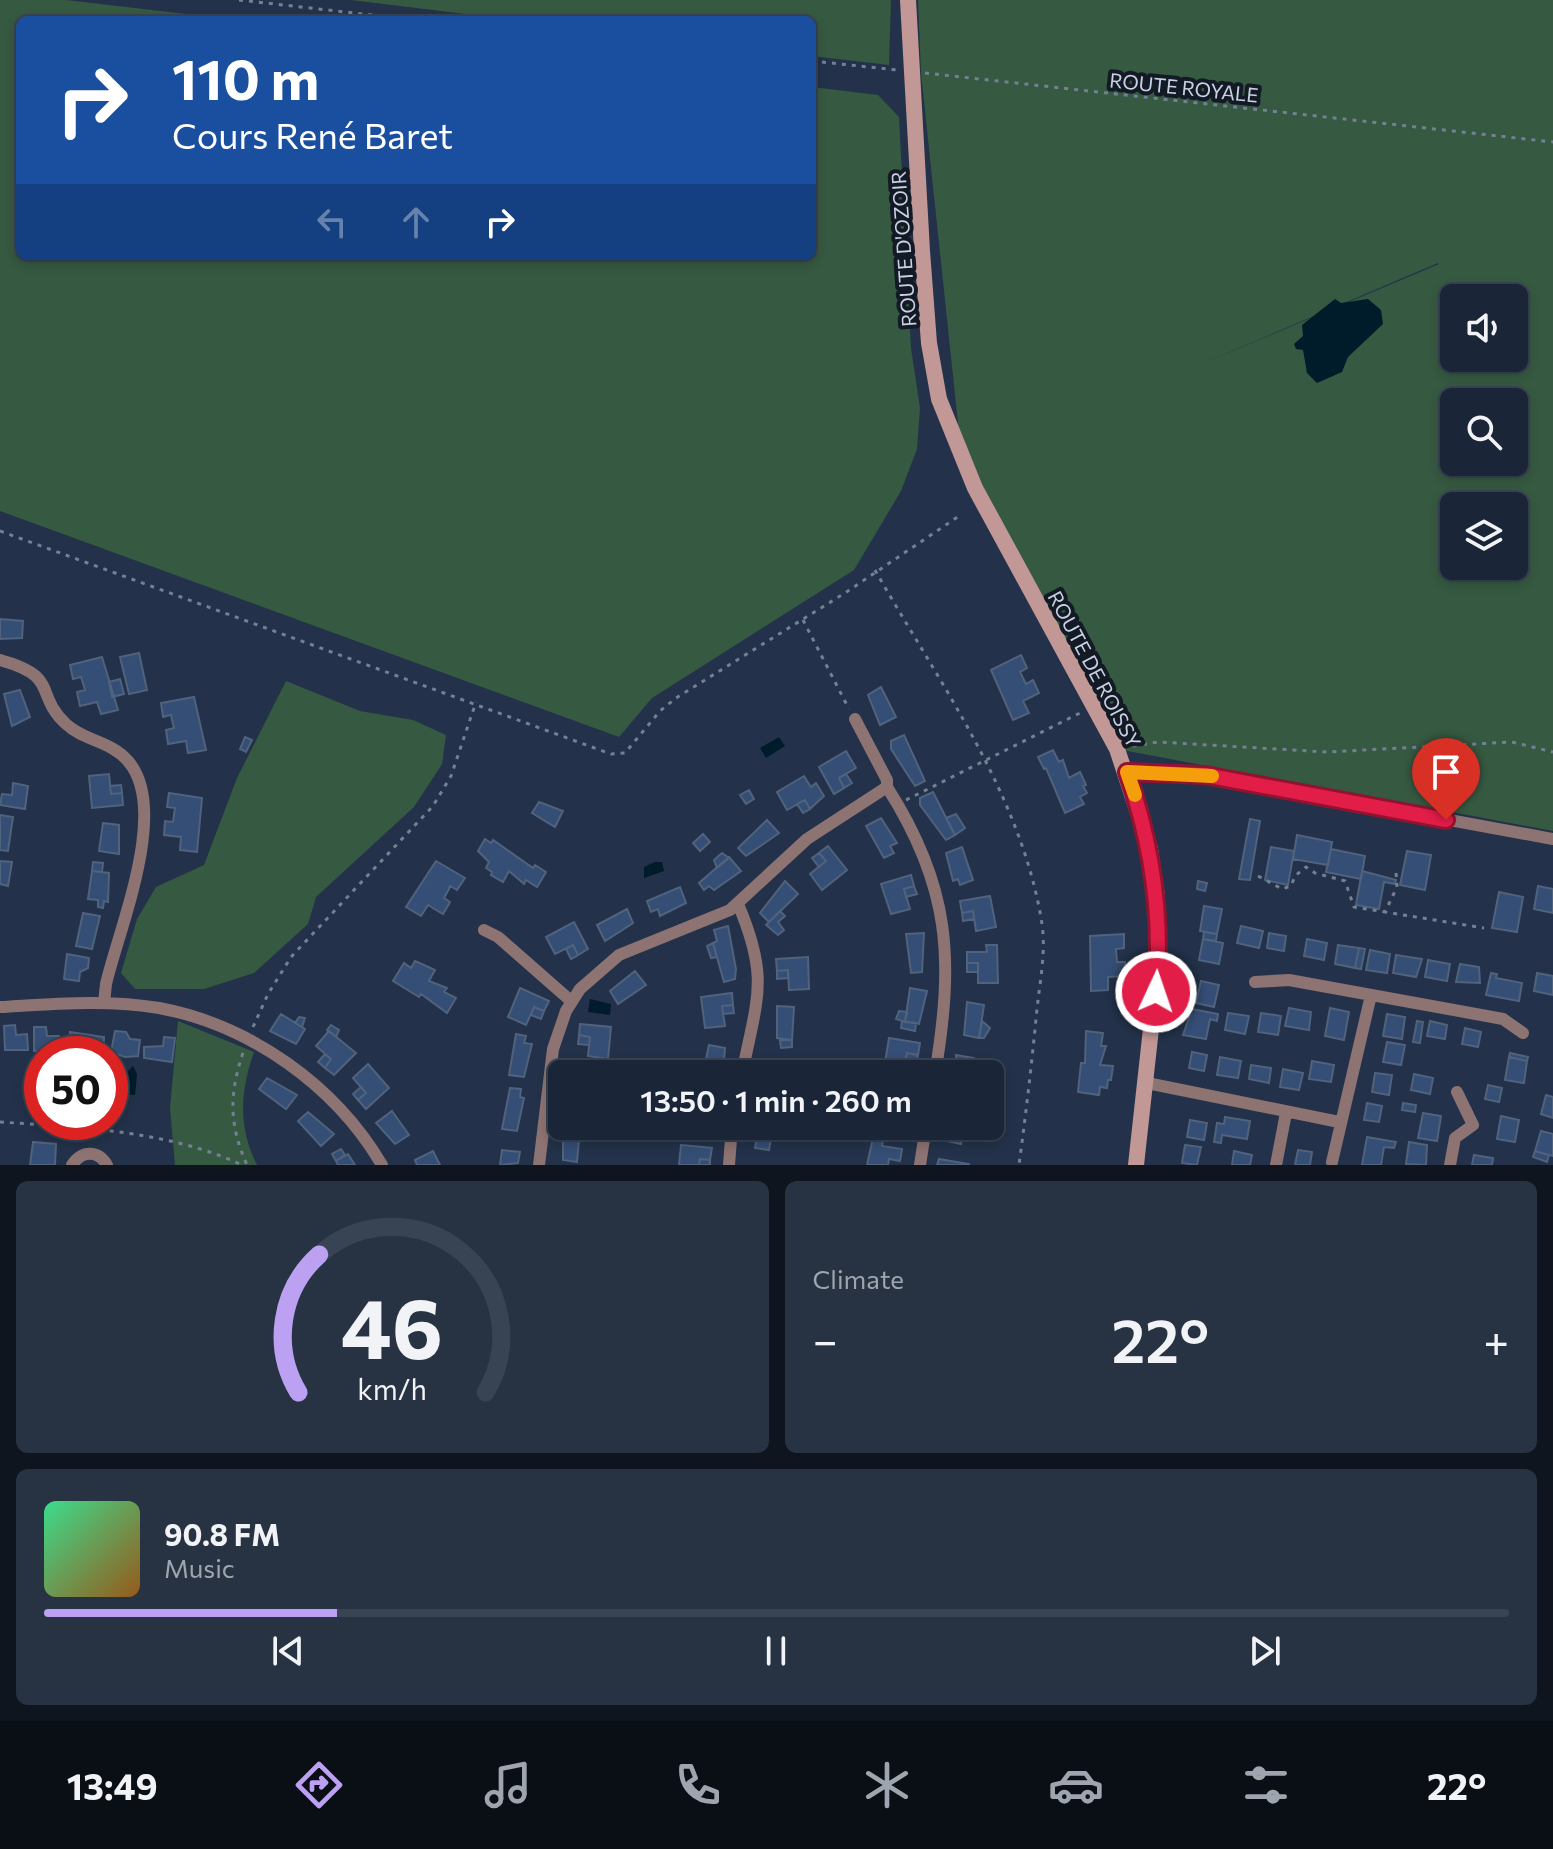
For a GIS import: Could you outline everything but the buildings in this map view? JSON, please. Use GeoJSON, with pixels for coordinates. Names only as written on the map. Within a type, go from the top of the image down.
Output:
{"type":"FeatureCollection","features":[{"type":"Feature","properties":{"kind":"main road","name":"ROUTE D'OZOIR"},"geometry":{"type":"LineString","coordinates":[[908,0],[929,343],[939,399],[975,488]]}},
{"type":"Feature","properties":{"kind":"main road","name":"ROUTE DE ROISSY"},"geometry":{"type":"LineString","coordinates":[[975,488],[1117,749],[1150,849],[1157,896],[1157,974],[1136,1165]]}},
{"type":"Feature","properties":{"kind":"street"},"geometry":{"type":"LineString","coordinates":[[0,660],[38,676],[63,722],[74,731],[119,752],[132,766],[143,787],[140,852],[110,967],[104,1003]]}},
{"type":"Feature","properties":{"kind":"street"},"geometry":{"type":"LineString","coordinates":[[855,719],[882,768],[887,787],[936,887],[946,943],[945,1013],[937,1060]]}},
{"type":"Feature","properties":{"kind":"street"},"geometry":{"type":"LineString","coordinates":[[1127,772],[1205,775],[1553,839]]}},
{"type":"Feature","properties":{"kind":"street"},"geometry":{"type":"LineString","coordinates":[[539,1165],[553,1049],[571,1001],[619,955],[738,904],[807,839],[887,787]]}},
{"type":"Feature","properties":{"kind":"street"},"geometry":{"type":"LineString","coordinates":[[738,904],[756,946],[759,980],[745,1060]]}},
{"type":"Feature","properties":{"kind":"street"},"geometry":{"type":"LineString","coordinates":[[484,930],[498,937],[571,1001]]}},
{"type":"Feature","properties":{"kind":"street"},"geometry":{"type":"LineString","coordinates":[[1255,982],[1289,980],[1503,1019],[1523,1033]]}},
{"type":"Feature","properties":{"kind":"street"},"geometry":{"type":"LineString","coordinates":[[1332,1162],[1371,995]]}},
{"type":"Feature","properties":{"kind":"street"},"geometry":{"type":"LineString","coordinates":[[0,1007],[104,1003],[158,1008],[210,1021],[293,1067],[329,1098],[359,1132],[382,1165]]}},
{"type":"Feature","properties":{"kind":"street"},"geometry":{"type":"LineString","coordinates":[[1147,1083],[1339,1122]]}},
{"type":"Feature","properties":{"kind":"street"},"geometry":{"type":"LineString","coordinates":[[1450,1165],[1455,1138],[1473,1125],[1457,1092]]}},
{"type":"Feature","properties":{"kind":"street"},"geometry":{"type":"LineString","coordinates":[[1276,1165],[1286,1113]]}},
{"type":"Feature","properties":{"kind":"street"},"geometry":{"type":"LineString","coordinates":[[729,1165],[731,1140]]}},
{"type":"Feature","properties":{"kind":"street"},"geometry":{"type":"LineString","coordinates":[[920,1165],[924,1140]]}},
{"type":"Feature","properties":{"kind":"street"},"geometry":{"type":"LineString","coordinates":[[72,1165],[79,1157],[91,1153],[102,1158],[107,1165]]}},
{"type":"Feature","properties":{"kind":"path"},"geometry":{"type":"LineString","coordinates":[[239,0],[381,16]]}},
{"type":"Feature","properties":{"kind":"path","name":"ROUTE ROYALE"},"geometry":{"type":"LineString","coordinates":[[816,61],[1553,142]]}},
{"type":"Feature","properties":{"kind":"path"},"geometry":{"type":"LineString","coordinates":[[0,531],[476,702],[611,754],[625,753],[660,711],[676,698],[803,620],[962,514]]}},
{"type":"Feature","properties":{"kind":"path"},"geometry":{"type":"LineString","coordinates":[[875,570],[984,761],[1029,862],[1042,927],[1042,964],[1019,1165]]}},
{"type":"Feature","properties":{"kind":"path"},"geometry":{"type":"LineString","coordinates":[[803,620],[855,719]]}},
{"type":"Feature","properties":{"kind":"path"},"geometry":{"type":"LineString","coordinates":[[245,1165],[234,1136],[231,1107],[233,1082],[268,994],[291,957],[433,806],[451,776],[476,702]]}},
{"type":"Feature","properties":{"kind":"path"},"geometry":{"type":"LineString","coordinates":[[898,804],[1093,707]]}},
{"type":"Feature","properties":{"kind":"path"},"geometry":{"type":"LineString","coordinates":[[1117,749],[1158,742],[1327,752],[1512,742],[1553,752]]}},
{"type":"Feature","properties":{"kind":"path"},"geometry":{"type":"LineString","coordinates":[[1258,876],[1282,889],[1291,886],[1295,876],[1306,867],[1315,873],[1345,881],[1354,907],[1484,928]]}},
{"type":"Feature","properties":{"kind":"path"},"geometry":{"type":"LineString","coordinates":[[1385,912],[1397,887],[1396,873]]}},
{"type":"Feature","properties":{"kind":"path"},"geometry":{"type":"LineString","coordinates":[[0,1122],[111,1131],[184,1145],[245,1165]]}},
{"type":"Feature","properties":{"kind":"green space"},"geometry":{"type":"Polygon","coordinates":[[[0,0],[66,0],[204,16],[16,16],[16,260],[816,260],[816,87],[878,95],[899,117],[911,348],[920,408],[917,449],[901,491],[854,570],[652,698],[619,737],[0,511],[0,0]]]}},
{"type":"Feature","properties":{"kind":"green space"},"geometry":{"type":"Polygon","coordinates":[[[351,0],[891,0],[889,65],[816,56],[816,16],[482,16],[351,0]]]}},
{"type":"Feature","properties":{"kind":"green space"},"geometry":{"type":"Polygon","coordinates":[[[918,0],[1553,0],[1553,831],[1117,749],[962,461],[921,73],[918,0]],[[1438,263],[1197,366],[1439,264],[1438,263]]]}},
{"type":"Feature","properties":{"kind":"green space"},"geometry":{"type":"Polygon","coordinates":[[[286,681],[360,711],[413,720],[446,735],[442,764],[414,807],[316,897],[308,924],[254,973],[204,989],[135,989],[121,973],[137,919],[156,887],[204,865],[237,778],[286,681]]]}},
{"type":"Feature","properties":{"kind":"green space"},"geometry":{"type":"Polygon","coordinates":[[[178,1021],[254,1052],[243,1109],[247,1137],[257,1165],[175,1165],[170,1108],[178,1021]]]}},
{"type":"Feature","properties":{"kind":"water"},"geometry":{"type":"Polygon","coordinates":[[[1335,299],[1341,303],[1368,299],[1381,310],[1383,324],[1348,357],[1342,372],[1317,383],[1307,373],[1303,350],[1296,349],[1294,344],[1303,336],[1302,325],[1335,299]]]}},
{"type":"Feature","properties":{"kind":"water"},"geometry":{"type":"Polygon","coordinates":[[[779,737],[785,746],[766,758],[760,748],[779,737]]]}},
{"type":"Feature","properties":{"kind":"water"},"geometry":{"type":"Polygon","coordinates":[[[662,862],[664,871],[644,878],[644,867],[662,862]]]}},
{"type":"Feature","properties":{"kind":"water"},"geometry":{"type":"Polygon","coordinates":[[[590,999],[611,1004],[610,1015],[588,1012],[590,999]]]}},
{"type":"Feature","properties":{"kind":"water"},"geometry":{"type":"Polygon","coordinates":[[[133,1066],[137,1074],[135,1095],[128,1094],[128,1071],[133,1066]]]}},
{"type":"Feature","properties":{"kind":"slow traffic"},"geometry":{"type":"LineString","coordinates":[[1135,795],[1127,772],[1160,771],[1212,776]]}},
{"type":"Feature","properties":{"kind":"route"},"geometry":{"type":"LineString","coordinates":[[1156,992],[1157,896],[1150,849],[1127,772],[1205,775],[1446,820]]}}]}
